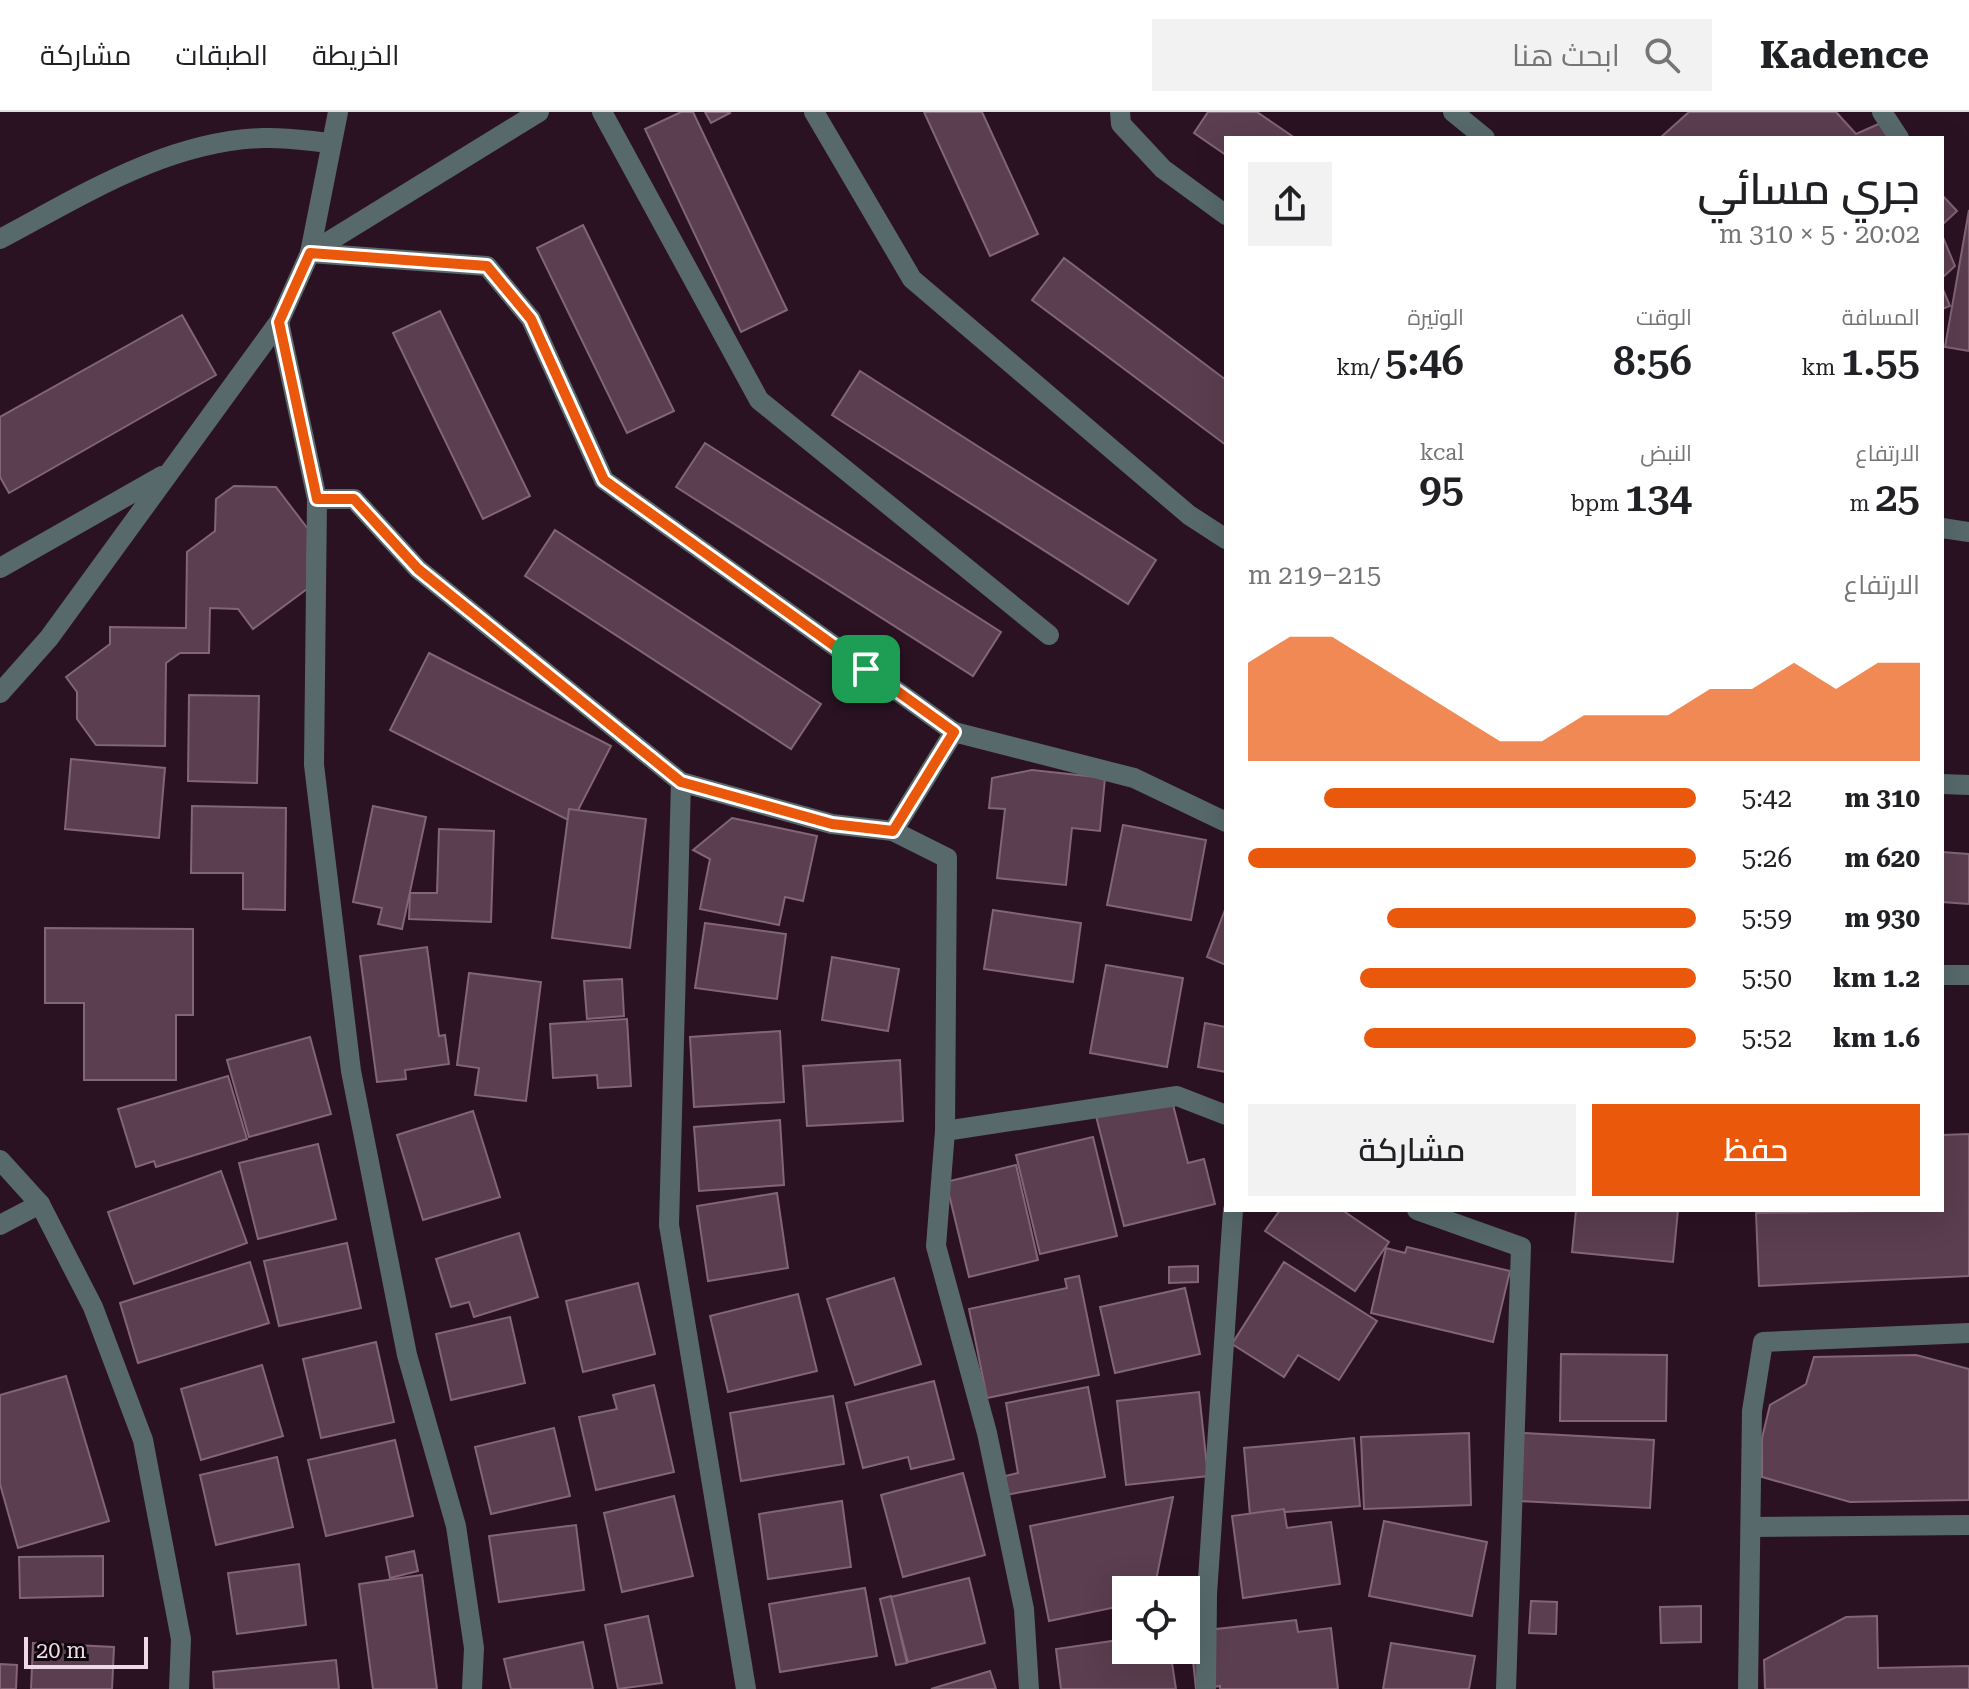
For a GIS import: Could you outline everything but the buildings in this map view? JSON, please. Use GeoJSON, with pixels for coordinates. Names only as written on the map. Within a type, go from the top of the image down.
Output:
{"type":"FeatureCollection","features":[{"type":"Feature","properties":{"kind":"street"},"geometry":{"type":"LineString","coordinates":[[0,693],[49,638],[279,322],[310,253],[338,112]]}},
{"type":"Feature","properties":{"kind":"street"},"geometry":{"type":"LineString","coordinates":[[310,253],[539,112]]}},
{"type":"Feature","properties":{"kind":"street"},"geometry":{"type":"LineString","coordinates":[[602,112],[759,400],[1049,635]]}},
{"type":"Feature","properties":{"kind":"street"},"geometry":{"type":"LineString","coordinates":[[814,112],[912,279],[1189,515],[1224,538]]}},
{"type":"Feature","properties":{"kind":"street"},"geometry":{"type":"LineString","coordinates":[[1120,112],[1121,124],[1163,169],[1224,214]]}},
{"type":"Feature","properties":{"kind":"street"},"geometry":{"type":"LineString","coordinates":[[1453,112],[1483,136]]}},
{"type":"Feature","properties":{"kind":"street"},"geometry":{"type":"LineString","coordinates":[[1882,112],[1898,136]]}},
{"type":"Feature","properties":{"kind":"street"},"geometry":{"type":"LineString","coordinates":[[0,239],[123,173],[192,148],[263,138],[331,143]]}},
{"type":"Feature","properties":{"kind":"street"},"geometry":{"type":"LineString","coordinates":[[310,253],[487,266],[531,319],[604,480],[954,732],[1134,778],[1224,821]]}},
{"type":"Feature","properties":{"kind":"street"},"geometry":{"type":"LineString","coordinates":[[279,322],[317,499],[314,765],[351,1071],[407,1355],[456,1526],[474,1648],[472,1689]]}},
{"type":"Feature","properties":{"kind":"street"},"geometry":{"type":"LineString","coordinates":[[0,568],[169,472]]}},
{"type":"Feature","properties":{"kind":"street"},"geometry":{"type":"LineString","coordinates":[[317,499],[354,499],[418,569],[681,782],[832,824],[893,831],[947,858],[945,1131],[936,1246],[990,1447],[1024,1609],[1029,1689]]}},
{"type":"Feature","properties":{"kind":"street"},"geometry":{"type":"LineString","coordinates":[[1944,528],[1969,532]]}},
{"type":"Feature","properties":{"kind":"street"},"geometry":{"type":"LineString","coordinates":[[893,831],[954,732]]}},
{"type":"Feature","properties":{"kind":"street"},"geometry":{"type":"LineString","coordinates":[[681,782],[669,1225],[746,1689]]}},
{"type":"Feature","properties":{"kind":"street"},"geometry":{"type":"LineString","coordinates":[[1944,784],[1969,785]]}},
{"type":"Feature","properties":{"kind":"street"},"geometry":{"type":"LineString","coordinates":[[1944,975],[1969,975]]}},
{"type":"Feature","properties":{"kind":"street"},"geometry":{"type":"LineString","coordinates":[[945,1131],[1177,1096],[1224,1114]]}},
{"type":"Feature","properties":{"kind":"street"},"geometry":{"type":"LineString","coordinates":[[0,1160],[40,1204],[93,1307],[143,1440],[181,1639],[179,1689]]}},
{"type":"Feature","properties":{"kind":"street"},"geometry":{"type":"LineString","coordinates":[[0,1225],[40,1204]]}},
{"type":"Feature","properties":{"kind":"street"},"geometry":{"type":"LineString","coordinates":[[1206,1689],[1207,1594],[1233,1212]]}},
{"type":"Feature","properties":{"kind":"street"},"geometry":{"type":"LineString","coordinates":[[1423,1212],[1521,1247],[1506,1689]]}},
{"type":"Feature","properties":{"kind":"street"},"geometry":{"type":"LineString","coordinates":[[1748,1689],[1752,1411],[1763,1342],[1969,1333]]}},
{"type":"Feature","properties":{"kind":"street"},"geometry":{"type":"LineString","coordinates":[[1752,1527],[1969,1525]]}},
{"type":"Feature","properties":{"kind":"route"},"geometry":{"type":"LineString","coordinates":[[310,253],[487,266],[531,319],[604,480],[866,669],[954,732],[893,831],[832,824],[681,782],[418,569],[354,499],[317,499],[279,322],[310,253]]}}]}
